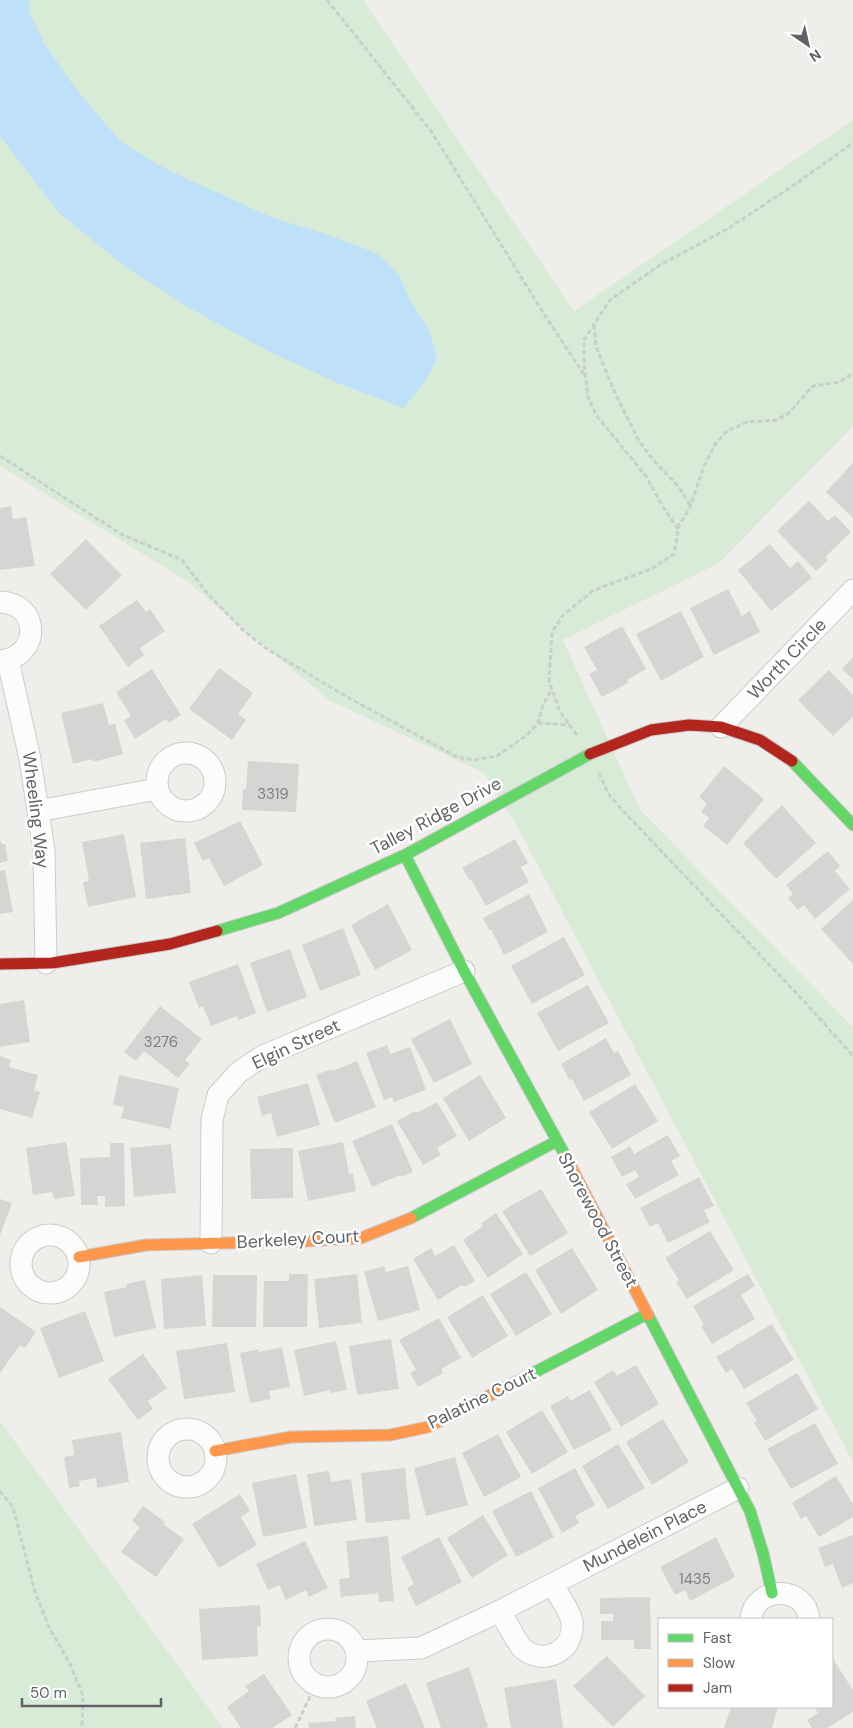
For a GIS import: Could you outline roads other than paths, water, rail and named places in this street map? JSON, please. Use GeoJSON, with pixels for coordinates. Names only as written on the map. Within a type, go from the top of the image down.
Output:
{"type":"FeatureCollection","features":[{"type":"Feature","properties":{"kind":"street","name":"Worth Circle"},"geometry":{"type":"LineString","coordinates":[[721,727],[853,590]]}},
{"type":"Feature","properties":{"kind":"street","name":"Wheeling Way"},"geometry":{"type":"LineString","coordinates":[[0,602],[8,602],[17,606],[30,621],[30,641],[25,649],[17,656],[4,660],[30,759],[44,850],[46,963]]}},
{"type":"Feature","properties":{"kind":"street","name":"Talley Ridge Drive"},"geometry":{"type":"LineString","coordinates":[[0,964],[46,963],[170,944],[278,913],[405,855],[590,754],[651,730],[689,725],[721,727],[760,740],[795,763],[853,825]]}},
{"type":"Feature","properties":{"kind":"street"},"geometry":{"type":"LineString","coordinates":[[38,811],[157,789]]}},
{"type":"Feature","properties":{"kind":"street","name":"Shorewood Street"},"geometry":{"type":"LineString","coordinates":[[405,855],[464,971],[557,1142],[738,1488],[752,1519],[763,1552],[772,1593]]}},
{"type":"Feature","properties":{"kind":"street","name":"Elgin Street"},"geometry":{"type":"LineString","coordinates":[[210,1243],[212,1120],[218,1096],[240,1072],[264,1056],[464,971]]}},
{"type":"Feature","properties":{"kind":"street","name":"Berkeley Court"},"geometry":{"type":"LineString","coordinates":[[79,1257],[146,1245],[361,1238],[409,1219],[557,1142]]}},
{"type":"Feature","properties":{"kind":"street","name":"Palatine Court"},"geometry":{"type":"LineString","coordinates":[[216,1451],[291,1437],[390,1435],[428,1427],[647,1314]]}},
{"type":"Feature","properties":{"kind":"street","name":"Mundelein Place"},"geometry":{"type":"LineString","coordinates":[[357,1651],[421,1648],[500,1611],[738,1488]]}},
{"type":"Feature","properties":{"kind":"street"},"geometry":{"type":"LineString","coordinates":[[500,1611],[520,1646],[530,1654],[543,1657],[556,1654],[566,1646],[572,1634],[572,1620],[552,1584]]}},
{"type":"Feature","properties":{"kind":"street"},"geometry":{"type":"LineString","coordinates":[[751,1618],[756,1605],[763,1598],[772,1593],[781,1592],[791,1594],[799,1599],[805,1606],[809,1618]]}},
{"type":"Feature","properties":{"kind":"street"},"geometry":{"type":"LineString","coordinates":[[328,1628],[347,1634],[357,1651],[356,1669],[351,1677],[343,1683],[334,1686],[325,1687],[308,1679],[302,1671],[299,1661],[303,1642],[318,1630],[328,1628]]}},
{"type":"Feature","properties":{"kind":"water"},"geometry":{"type":"Polygon","coordinates":[[[0,0],[30,0],[29,11],[44,43],[76,89],[121,142],[168,170],[271,217],[376,253],[400,276],[409,299],[429,330],[437,358],[427,379],[404,408],[340,384],[268,351],[191,309],[127,268],[59,213],[0,136],[0,0]]]}}]}
